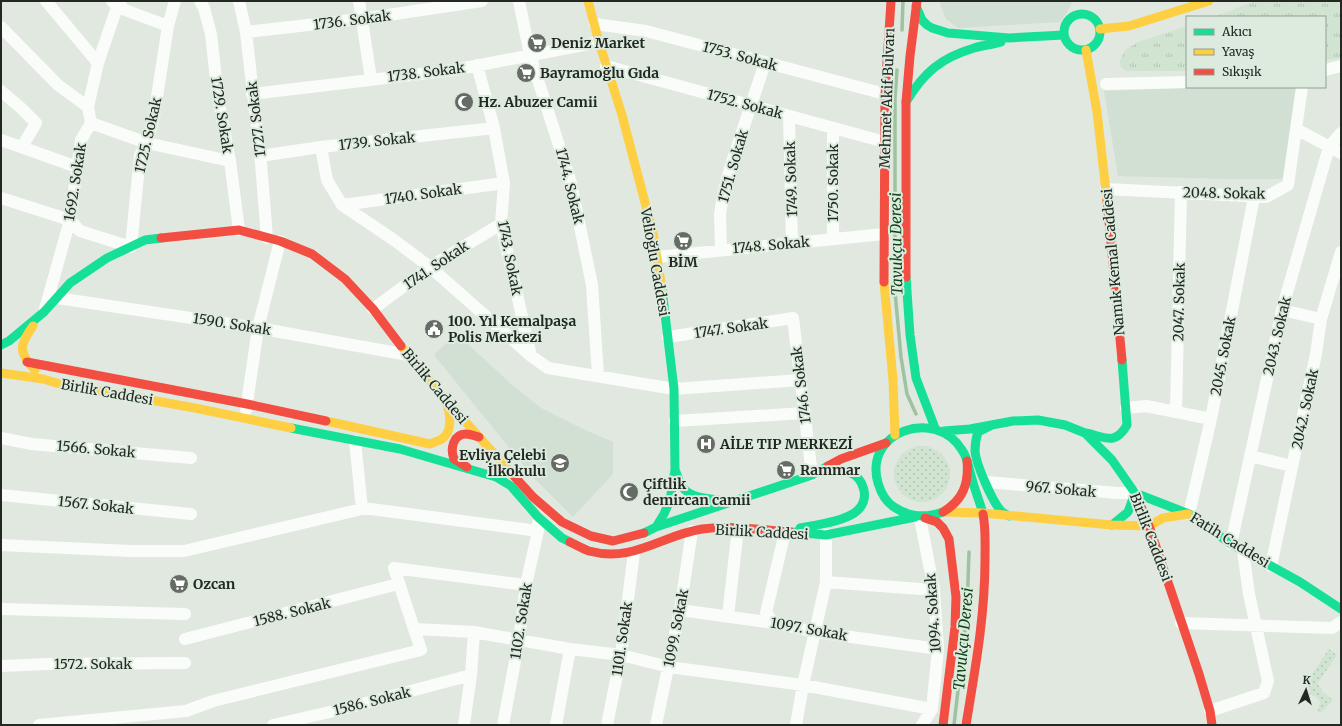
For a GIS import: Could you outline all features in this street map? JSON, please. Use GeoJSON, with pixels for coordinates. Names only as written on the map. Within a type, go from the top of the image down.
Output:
{"type":"FeatureCollection","features":[{"type":"Feature","properties":{"kind":"main road","name":"Velioğlu Caddesi"},"geometry":{"type":"LineString","coordinates":[[588,1],[606,66],[622,115],[653,233],[668,337],[674,389],[675,478],[667,509],[656,527]]}},
{"type":"Feature","properties":{"kind":"main road","name":"Mehmet Akif Bulvarı"},"geometry":{"type":"LineString","coordinates":[[891,1],[885,94],[884,278],[893,380],[895,435]]}},
{"type":"Feature","properties":{"kind":"main road"},"geometry":{"type":"LineString","coordinates":[[1100,29],[1129,26],[1209,1]]}},
{"type":"Feature","properties":{"kind":"main road","name":"Mehmet Akif Bulvarı"},"geometry":{"type":"LineString","coordinates":[[916,4],[906,102],[906,289],[916,378],[935,428]]}},
{"type":"Feature","properties":{"kind":"main road"},"geometry":{"type":"LineString","coordinates":[[916,4],[922,20],[932,28],[948,33],[1009,38],[1064,35]]}},
{"type":"Feature","properties":{"kind":"main road"},"geometry":{"type":"LineString","coordinates":[[1081,14],[1083,4]]}},
{"type":"Feature","properties":{"kind":"main road"},"geometry":{"type":"LineString","coordinates":[[1081,14],[1090,16],[1094,19],[1100,29],[1098,40],[1095,45],[1086,50],[1080,51],[1070,46],[1066,42],[1064,35],[1065,25],[1068,20],[1081,14]]}},
{"type":"Feature","properties":{"kind":"main road"},"geometry":{"type":"LineString","coordinates":[[906,102],[923,76],[937,64],[972,48],[995,44],[1009,38]]}},
{"type":"Feature","properties":{"kind":"main road","name":"Namık Kemal Caddesi"},"geometry":{"type":"LineString","coordinates":[[1085,433],[1098,435],[1110,440],[1118,437],[1127,425],[1106,189],[1093,83],[1086,50]]}},
{"type":"Feature","properties":{"kind":"main road"},"geometry":{"type":"LineString","coordinates":[[1093,83],[1096,85],[1106,84]]}},
{"type":"Feature","properties":{"kind":"main road","name":"Birlik Caddesi"},"geometry":{"type":"LineString","coordinates":[[1,345],[9,341],[44,312],[70,283],[106,258],[145,240],[189,234],[239,230],[280,241],[312,254],[345,279],[373,309],[408,355],[445,399],[534,497],[562,522],[591,536],[614,541],[639,535],[656,527],[728,502],[812,475],[841,460],[886,443]]}},
{"type":"Feature","properties":{"kind":"main road"},"geometry":{"type":"LineString","coordinates":[[43,379],[27,362],[22,352],[22,344],[44,312]]}},
{"type":"Feature","properties":{"kind":"main road"},"geometry":{"type":"LineString","coordinates":[[27,362],[247,404],[430,444],[442,439],[449,428],[451,417],[445,399]]}},
{"type":"Feature","properties":{"kind":"main road","name":"Birlik Caddesi"},"geometry":{"type":"LineString","coordinates":[[1,373],[43,379],[60,384],[245,418],[355,441],[400,448],[470,468],[496,477],[510,486],[538,517],[562,538],[589,551],[612,554],[634,552],[692,531],[705,529],[738,528],[826,535],[920,518]]}},
{"type":"Feature","properties":{"kind":"main road","name":"Birlik Caddesi"},"geometry":{"type":"LineString","coordinates":[[944,432],[1013,421],[1038,420],[1065,425],[1085,433],[1112,460],[1135,493],[1149,526],[1210,711],[1212,725]]}},
{"type":"Feature","properties":{"kind":"main road"},"geometry":{"type":"LineString","coordinates":[[994,424],[978,432],[975,451],[978,464],[997,505],[1002,512],[1009,516]]}},
{"type":"Feature","properties":{"kind":"main road"},"geometry":{"type":"LineString","coordinates":[[943,725],[955,627],[956,597],[949,539],[943,528],[937,522],[900,513],[888,503],[880,490],[876,475],[878,460],[886,443],[903,430],[917,426],[935,428],[944,432],[954,439],[962,449],[983,513],[985,580],[980,637],[966,725]]}},
{"type":"Feature","properties":{"kind":"main road"},"geometry":{"type":"LineString","coordinates":[[470,468],[454,459],[452,451],[454,442],[456,438],[463,434],[471,434],[479,437]]}},
{"type":"Feature","properties":{"kind":"main road"},"geometry":{"type":"LineString","coordinates":[[920,518],[935,516],[944,512],[960,499],[966,487],[968,474],[967,461]]}},
{"type":"Feature","properties":{"kind":"main road"},"geometry":{"type":"LineString","coordinates":[[675,470],[683,489],[689,493],[704,498],[728,502]]}},
{"type":"Feature","properties":{"kind":"main road"},"geometry":{"type":"LineString","coordinates":[[784,532],[845,517],[858,511],[864,504],[865,492],[863,484],[852,473],[844,470],[828,470],[812,475]]}},
{"type":"Feature","properties":{"kind":"main road"},"geometry":{"type":"LineString","coordinates":[[1112,525],[1124,518],[1130,510],[1135,493]]}},
{"type":"Feature","properties":{"kind":"main road","name":"Fatih Caddesi"},"geometry":{"type":"LineString","coordinates":[[1135,493],[1189,514],[1231,544],[1300,582],[1341,609]]}},
{"type":"Feature","properties":{"kind":"main road"},"geometry":{"type":"LineString","coordinates":[[944,512],[983,513],[1112,525],[1149,526],[1163,518],[1189,514]]}},
{"type":"Feature","properties":{"kind":"street"},"geometry":{"type":"LineString","coordinates":[[46,1],[98,63]]}},
{"type":"Feature","properties":{"kind":"street","name":"1725. Sokak"},"geometry":{"type":"LineString","coordinates":[[131,247],[140,155],[147,143],[154,116],[168,26],[175,1]]}},
{"type":"Feature","properties":{"kind":"street","name":"1729. Sokak"},"geometry":{"type":"LineString","coordinates":[[200,1],[204,8],[211,34],[218,97],[230,161],[239,230]]}},
{"type":"Feature","properties":{"kind":"street","name":"1727. Sokak"},"geometry":{"type":"LineString","coordinates":[[239,1],[246,32],[260,156],[266,238]]}},
{"type":"Feature","properties":{"kind":"street"},"geometry":{"type":"LineString","coordinates":[[359,1],[371,79]]}},
{"type":"Feature","properties":{"kind":"street","name":"1736. Sokak"},"geometry":{"type":"LineString","coordinates":[[246,32],[361,19],[482,1]]}},
{"type":"Feature","properties":{"kind":"street","name":"1744. Sokak"},"geometry":{"type":"LineString","coordinates":[[519,1],[530,55],[571,182],[592,285],[598,375]]}},
{"type":"Feature","properties":{"kind":"street"},"geometry":{"type":"LineString","coordinates":[[168,26],[116,3],[98,63],[88,107],[91,123],[147,143],[230,161]]}},
{"type":"Feature","properties":{"kind":"street","name":"1753. Sokak"},"geometry":{"type":"LineString","coordinates":[[595,24],[646,30],[885,94]]}},
{"type":"Feature","properties":{"kind":"street"},"geometry":{"type":"LineString","coordinates":[[1,27],[58,85],[88,107]]}},
{"type":"Feature","properties":{"kind":"street","name":"1738. Sokak"},"geometry":{"type":"LineString","coordinates":[[252,94],[454,70],[599,42]]}},
{"type":"Feature","properties":{"kind":"street","name":"1751. Sokak"},"geometry":{"type":"LineString","coordinates":[[721,250],[720,214],[724,190],[765,63]]}},
{"type":"Feature","properties":{"kind":"street","name":"1743. Sokak"},"geometry":{"type":"LineString","coordinates":[[477,65],[494,128],[504,183],[501,224],[531,356]]}},
{"type":"Feature","properties":{"kind":"street","name":"1752. Sokak"},"geometry":{"type":"LineString","coordinates":[[606,66],[885,142]]}},
{"type":"Feature","properties":{"kind":"street"},"geometry":{"type":"LineString","coordinates":[[1326,70],[1341,66]]}},
{"type":"Feature","properties":{"kind":"street"},"geometry":{"type":"LineString","coordinates":[[1106,84],[1186,82]]}},
{"type":"Feature","properties":{"kind":"street","name":"2048. Sokak"},"geometry":{"type":"LineString","coordinates":[[1106,189],[1266,197],[1288,185],[1302,88]]}},
{"type":"Feature","properties":{"kind":"street"},"geometry":{"type":"LineString","coordinates":[[1,90],[22,108],[36,123],[22,147]]}},
{"type":"Feature","properties":{"kind":"street","name":"1749. Sokak"},"geometry":{"type":"LineString","coordinates":[[789,116],[792,243]]}},
{"type":"Feature","properties":{"kind":"street","name":"1692. Sokak"},"geometry":{"type":"LineString","coordinates":[[44,312],[70,220],[81,140],[91,123]]}},
{"type":"Feature","properties":{"kind":"street","name":"1739. Sokak"},"geometry":{"type":"LineString","coordinates":[[260,156],[321,147],[494,128]]}},
{"type":"Feature","properties":{"kind":"street","name":"1750. Sokak"},"geometry":{"type":"LineString","coordinates":[[833,128],[833,239]]}},
{"type":"Feature","properties":{"kind":"street"},"geometry":{"type":"LineString","coordinates":[[1296,129],[1341,153]]}},
{"type":"Feature","properties":{"kind":"street","name":"2043. Sokak"},"geometry":{"type":"LineString","coordinates":[[1231,544],[1282,310],[1329,147],[1341,134]]}},
{"type":"Feature","properties":{"kind":"street"},"geometry":{"type":"LineString","coordinates":[[1,140],[77,167]]}},
{"type":"Feature","properties":{"kind":"street"},"geometry":{"type":"LineString","coordinates":[[321,147],[327,180],[342,205],[430,266],[531,356],[548,368],[598,375],[674,389],[800,380]]}},
{"type":"Feature","properties":{"kind":"street","name":"1740. Sokak"},"geometry":{"type":"LineString","coordinates":[[342,205],[504,183]]}},
{"type":"Feature","properties":{"kind":"street","name":"2047. Sokak"},"geometry":{"type":"LineString","coordinates":[[1176,412],[1181,192]]}},
{"type":"Feature","properties":{"kind":"street","name":"2045. Sokak"},"geometry":{"type":"LineString","coordinates":[[1189,514],[1211,419],[1254,197]]}},
{"type":"Feature","properties":{"kind":"street"},"geometry":{"type":"LineString","coordinates":[[1,198],[70,220],[80,231],[131,247]]}},
{"type":"Feature","properties":{"kind":"street","name":"1741. Sokak"},"geometry":{"type":"LineString","coordinates":[[373,309],[430,266],[501,224]]}},
{"type":"Feature","properties":{"kind":"street","name":"1748. Sokak"},"geometry":{"type":"LineString","coordinates":[[657,257],[884,234]]}},
{"type":"Feature","properties":{"kind":"street"},"geometry":{"type":"LineString","coordinates":[[245,418],[258,328],[280,241]]}},
{"type":"Feature","properties":{"kind":"street","name":"2042. Sokak"},"geometry":{"type":"LineString","coordinates":[[1271,566],[1316,354],[1321,319],[1341,252]]}},
{"type":"Feature","properties":{"kind":"street","name":"1590. Sokak"},"geometry":{"type":"LineString","coordinates":[[57,298],[258,328],[408,355]]}},
{"type":"Feature","properties":{"kind":"street"},"geometry":{"type":"LineString","coordinates":[[1282,310],[1321,319]]}},
{"type":"Feature","properties":{"kind":"street","name":"1747. Sokak"},"geometry":{"type":"LineString","coordinates":[[668,337],[793,318]]}},
{"type":"Feature","properties":{"kind":"street","name":"1746. Sokak"},"geometry":{"type":"LineString","coordinates":[[793,318],[812,475]]}},
{"type":"Feature","properties":{"kind":"street"},"geometry":{"type":"LineString","coordinates":[[1126,408],[1146,406],[1211,419]]}},
{"type":"Feature","properties":{"kind":"street"},"geometry":{"type":"LineString","coordinates":[[675,421],[805,413]]}},
{"type":"Feature","properties":{"kind":"street","name":"1566. Sokak"},"geometry":{"type":"LineString","coordinates":[[1,438],[32,444],[191,458]]}},
{"type":"Feature","properties":{"kind":"street"},"geometry":{"type":"LineString","coordinates":[[355,441],[362,509]]}},
{"type":"Feature","properties":{"kind":"street"},"geometry":{"type":"LineString","coordinates":[[1250,456],[1292,466]]}},
{"type":"Feature","properties":{"kind":"street","name":"967. Sokak"},"geometry":{"type":"LineString","coordinates":[[987,482],[1117,494],[1135,493]]}},
{"type":"Feature","properties":{"kind":"street","name":"1567. Sokak"},"geometry":{"type":"LineString","coordinates":[[1,495],[191,514]]}},
{"type":"Feature","properties":{"kind":"street"},"geometry":{"type":"LineString","coordinates":[[1,545],[132,551],[184,551],[362,509],[538,531]]}},
{"type":"Feature","properties":{"kind":"street","name":"1102. Sokak"},"geometry":{"type":"LineString","coordinates":[[503,725],[519,640],[526,585],[538,531],[538,517]]}},
{"type":"Feature","properties":{"kind":"street","name":"1094. Sokak"},"geometry":{"type":"LineString","coordinates":[[920,518],[934,590],[938,649],[932,709]]}},
{"type":"Feature","properties":{"kind":"street"},"geometry":{"type":"LineString","coordinates":[[728,616],[738,528]]}},
{"type":"Feature","properties":{"kind":"street","name":"1099. Sokak"},"geometry":{"type":"LineString","coordinates":[[656,725],[680,610],[692,531]]}},
{"type":"Feature","properties":{"kind":"street"},"geometry":{"type":"LineString","coordinates":[[774,623],[766,613],[784,532]]}},
{"type":"Feature","properties":{"kind":"street"},"geometry":{"type":"LineString","coordinates":[[796,725],[826,582],[826,535]]}},
{"type":"Feature","properties":{"kind":"street"},"geometry":{"type":"LineString","coordinates":[[1210,711],[1264,693],[1268,681],[1250,594],[1243,551]]}},
{"type":"Feature","properties":{"kind":"street","name":"1101. Sokak"},"geometry":{"type":"LineString","coordinates":[[608,725],[622,655],[634,552]]}},
{"type":"Feature","properties":{"kind":"street"},"geometry":{"type":"LineString","coordinates":[[39,725],[186,711],[213,701],[421,650],[415,629],[398,584],[394,568],[526,585]]}},
{"type":"Feature","properties":{"kind":"street"},"geometry":{"type":"LineString","coordinates":[[826,582],[934,590]]}},
{"type":"Feature","properties":{"kind":"street","name":"1588. Sokak"},"geometry":{"type":"LineString","coordinates":[[185,640],[398,584]]}},
{"type":"Feature","properties":{"kind":"street"},"geometry":{"type":"LineString","coordinates":[[1,609],[185,614]]}},
{"type":"Feature","properties":{"kind":"street","name":"1097. Sokak"},"geometry":{"type":"LineString","coordinates":[[680,610],[774,623],[815,632],[938,649]]}},
{"type":"Feature","properties":{"kind":"street"},"geometry":{"type":"LineString","coordinates":[[1181,623],[1332,628],[1341,622]]}},
{"type":"Feature","properties":{"kind":"street"},"geometry":{"type":"LineString","coordinates":[[415,629],[474,632],[570,649],[622,655],[669,667],[803,686],[932,709],[922,725]]}},
{"type":"Feature","properties":{"kind":"street"},"geometry":{"type":"LineString","coordinates":[[464,725],[471,675],[474,632]]}},
{"type":"Feature","properties":{"kind":"street"},"geometry":{"type":"LineString","coordinates":[[556,725],[570,649]]}},
{"type":"Feature","properties":{"kind":"street","name":"1572. Sokak"},"geometry":{"type":"LineString","coordinates":[[1,666],[48,664],[185,663]]}},
{"type":"Feature","properties":{"kind":"street","name":"1586. Sokak"},"geometry":{"type":"LineString","coordinates":[[273,725],[350,707],[471,675]]}},
{"type":"Feature","properties":{"kind":"shaded area"},"geometry":{"type":"Polygon","coordinates":[[[940,1],[1073,1],[1060,22],[958,28],[946,19],[940,1]]]}},
{"type":"Feature","properties":{"kind":"shaded area"},"geometry":{"type":"Polygon","coordinates":[[[1188,88],[1298,88],[1284,179],[1118,176],[1104,91],[1188,88]]]}},
{"type":"Feature","properties":{"kind":"shaded area"},"geometry":{"type":"Polygon","coordinates":[[[456,333],[511,384],[541,408],[613,442],[613,474],[573,517],[533,477],[434,355],[456,333]]]}},
{"type":"Feature","properties":{"kind":"green space"},"geometry":{"type":"Polygon","coordinates":[[[1255,1],[1341,1],[1339,4],[1341,9],[1341,58],[1326,60],[1326,16],[1217,16],[1255,1]]]}},
{"type":"Feature","properties":{"kind":"green space"},"geometry":{"type":"Polygon","coordinates":[[[1186,26],[1186,71],[1126,71],[1121,67],[1120,61],[1125,50],[1138,42],[1186,26]]]}},
{"type":"Feature","properties":{"kind":"green space"},"geometry":{"type":"Polygon","coordinates":[[[916,446],[928,446],[938,450],[946,458],[950,468],[950,480],[946,490],[938,498],[928,502],[916,502],[906,498],[898,490],[894,480],[894,468],[898,458],[906,450],[916,446]]]}},
{"type":"Feature","properties":{"kind":"green space"},"geometry":{"type":"Polygon","coordinates":[[[1329,649],[1337,655],[1317,684],[1322,689],[1321,691],[1333,700],[1321,713],[1318,712],[1320,702],[1316,697],[1306,692],[1309,681],[1329,649]]]}},
{"type":"Feature","properties":{"kind":"waterway","name":"Tavukçu Deresi"},"geometry":{"type":"LineString","coordinates":[[902,30],[903,1]]}},
{"type":"Feature","properties":{"kind":"waterway","name":"Tavukçu Deresi"},"geometry":{"type":"LineString","coordinates":[[897,70],[895,97],[895,292],[901,357],[907,394],[916,414]]}},
{"type":"Feature","properties":{"kind":"waterway","name":"Tavukçu Deresi"},"geometry":{"type":"LineString","coordinates":[[954,725],[967,612],[969,552]]}},
{"type":"Feature","properties":{"kind":"traffic: fast"},"geometry":{"type":"LineString","coordinates":[[916,6],[922,20],[927,25],[948,33],[1009,38],[1064,35]]}},
{"type":"Feature","properties":{"kind":"traffic: fast"},"geometry":{"type":"LineString","coordinates":[[1086,14],[1095,19],[1099,25],[1100,32],[1099,39],[1095,45],[1086,50],[1078,50],[1069,45],[1065,39],[1064,28],[1069,19],[1075,15],[1086,14]]}},
{"type":"Feature","properties":{"kind":"traffic: fast"},"geometry":{"type":"LineString","coordinates":[[906,102],[927,74],[952,56],[974,48],[1001,42]]}},
{"type":"Feature","properties":{"kind":"traffic: fast"},"geometry":{"type":"LineString","coordinates":[[1,345],[9,341],[44,312],[70,283],[107,258],[145,240],[161,238]]}},
{"type":"Feature","properties":{"kind":"traffic: fast"},"geometry":{"type":"LineString","coordinates":[[906,277],[910,335],[916,378],[935,428]]}},
{"type":"Feature","properties":{"kind":"traffic: fast"},"geometry":{"type":"LineString","coordinates":[[656,527],[670,500],[675,470],[674,389],[662,289]]}},
{"type":"Feature","properties":{"kind":"traffic: fast"},"geometry":{"type":"LineString","coordinates":[[1086,433],[1104,438],[1114,438],[1123,432],[1127,425],[1122,360]]}},
{"type":"Feature","properties":{"kind":"traffic: fast"},"geometry":{"type":"LineString","coordinates":[[944,431],[970,429],[1013,421],[1038,420],[1065,425],[1085,433],[1112,460],[1135,493],[1142,509]]}},
{"type":"Feature","properties":{"kind":"traffic: fast"},"geometry":{"type":"LineString","coordinates":[[992,425],[978,432],[975,446],[976,457],[981,473],[993,499],[1001,511],[1009,516]]}},
{"type":"Feature","properties":{"kind":"traffic: fast"},"geometry":{"type":"LineString","coordinates":[[291,428],[400,449],[496,477],[511,486],[538,517],[562,538],[570,542]]}},
{"type":"Feature","properties":{"kind":"traffic: fast"},"geometry":{"type":"LineString","coordinates":[[943,512],[924,516],[912,515],[900,511],[886,500],[878,483],[876,465],[881,450],[891,438],[905,431],[920,428],[936,430],[950,437],[962,450],[966,457],[983,514]]}},
{"type":"Feature","properties":{"kind":"traffic: fast"},"geometry":{"type":"LineString","coordinates":[[644,533],[656,527],[812,475],[828,466]]}},
{"type":"Feature","properties":{"kind":"traffic: fast"},"geometry":{"type":"LineString","coordinates":[[675,470],[683,488],[687,492],[703,498],[726,501]]}},
{"type":"Feature","properties":{"kind":"traffic: fast"},"geometry":{"type":"LineString","coordinates":[[800,528],[831,522],[847,517],[858,510],[864,500],[864,489],[862,483],[854,475],[849,472],[839,470],[822,472]]}},
{"type":"Feature","properties":{"kind":"traffic: fast"},"geometry":{"type":"LineString","coordinates":[[1112,525],[1128,512],[1135,493],[1189,514],[1231,544],[1300,582],[1341,609]]}},
{"type":"Feature","properties":{"kind":"traffic: fast"},"geometry":{"type":"LineString","coordinates":[[791,532],[826,535],[915,517]]}},
{"type":"Feature","properties":{"kind":"traffic: slow"},"geometry":{"type":"LineString","coordinates":[[588,1],[622,115],[653,233],[662,289]]}},
{"type":"Feature","properties":{"kind":"traffic: slow"},"geometry":{"type":"LineString","coordinates":[[1100,29],[1129,26],[1209,1]]}},
{"type":"Feature","properties":{"kind":"traffic: slow"},"geometry":{"type":"LineString","coordinates":[[1086,50],[1097,112],[1107,200]]}},
{"type":"Feature","properties":{"kind":"traffic: slow"},"geometry":{"type":"LineString","coordinates":[[884,282],[893,380],[895,435]]}},
{"type":"Feature","properties":{"kind":"traffic: slow"},"geometry":{"type":"LineString","coordinates":[[33,326],[25,339],[22,349],[29,364],[35,370]]}},
{"type":"Feature","properties":{"kind":"traffic: slow"},"geometry":{"type":"LineString","coordinates":[[401,346],[445,399],[514,476]]}},
{"type":"Feature","properties":{"kind":"traffic: slow"},"geometry":{"type":"LineString","coordinates":[[1,373],[43,379],[60,384],[195,408],[291,428]]}},
{"type":"Feature","properties":{"kind":"traffic: slow"},"geometry":{"type":"LineString","coordinates":[[326,421],[430,444],[442,439],[446,435],[450,426],[450,416],[446,401]]}},
{"type":"Feature","properties":{"kind":"traffic: slow"},"geometry":{"type":"LineString","coordinates":[[944,512],[983,513],[1112,525],[1149,526],[1163,518],[1188,514]]}},
{"type":"Feature","properties":{"kind":"traffic: jam"},"geometry":{"type":"LineString","coordinates":[[884,282],[885,94],[891,1]]}},
{"type":"Feature","properties":{"kind":"traffic: jam"},"geometry":{"type":"LineString","coordinates":[[906,277],[906,102],[917,1]]}},
{"type":"Feature","properties":{"kind":"traffic: jam"},"geometry":{"type":"LineString","coordinates":[[1107,200],[1122,360]]}},
{"type":"Feature","properties":{"kind":"traffic: jam"},"geometry":{"type":"LineString","coordinates":[[161,238],[239,230],[280,241],[312,254],[345,279],[373,309],[401,346]]}},
{"type":"Feature","properties":{"kind":"traffic: jam"},"geometry":{"type":"LineString","coordinates":[[27,362],[247,404],[326,421]]}},
{"type":"Feature","properties":{"kind":"traffic: jam"},"geometry":{"type":"LineString","coordinates":[[467,467],[454,459],[452,451],[455,439],[458,436],[468,434],[479,437]]}},
{"type":"Feature","properties":{"kind":"traffic: jam"},"geometry":{"type":"LineString","coordinates":[[828,466],[841,459],[886,443]]}},
{"type":"Feature","properties":{"kind":"traffic: jam"},"geometry":{"type":"LineString","coordinates":[[943,512],[960,497],[963,491],[967,477],[967,461]]}},
{"type":"Feature","properties":{"kind":"traffic: jam"},"geometry":{"type":"LineString","coordinates":[[514,476],[533,497],[562,522],[591,536],[613,541],[644,533]]}},
{"type":"Feature","properties":{"kind":"traffic: jam"},"geometry":{"type":"LineString","coordinates":[[1142,509],[1199,674],[1210,711],[1212,725]]}},
{"type":"Feature","properties":{"kind":"traffic: jam"},"geometry":{"type":"LineString","coordinates":[[966,725],[979,643],[985,581],[985,525],[983,514]]}},
{"type":"Feature","properties":{"kind":"traffic: jam"},"geometry":{"type":"LineString","coordinates":[[925,518],[937,522],[943,528],[949,539],[956,597],[955,627],[943,725]]}},
{"type":"Feature","properties":{"kind":"traffic: jam"},"geometry":{"type":"LineString","coordinates":[[570,542],[589,551],[605,554],[634,551],[687,532],[702,529],[735,528],[791,532]]}},
{"type":"Feature","properties":{"kind":"place","name":"Deniz Market"},"geometry":{"type":"Point","coordinates":[537,43]}},
{"type":"Feature","properties":{"kind":"place","name":"Bayramoğlu Gıda"},"geometry":{"type":"Point","coordinates":[526,73]}},
{"type":"Feature","properties":{"kind":"place","name":"Hz. Abuzer Camii"},"geometry":{"type":"Point","coordinates":[464,102]}},
{"type":"Feature","properties":{"kind":"place","name":"BİM"},"geometry":{"type":"Point","coordinates":[683,241]}},
{"type":"Feature","properties":{"kind":"place","name":"100. Yıl Kemalpaşa Polis Merkezi"},"geometry":{"type":"Point","coordinates":[434,329]}},
{"type":"Feature","properties":{"kind":"place","name":"AİLE TIP MERKEZİ"},"geometry":{"type":"Point","coordinates":[706,444]}},
{"type":"Feature","properties":{"kind":"place","name":"Evliya Çelebi İlkokulu"},"geometry":{"type":"Point","coordinates":[560,463]}},
{"type":"Feature","properties":{"kind":"place","name":"Rammar"},"geometry":{"type":"Point","coordinates":[786,470]}},
{"type":"Feature","properties":{"kind":"place","name":"Çiftlik demircan camii"},"geometry":{"type":"Point","coordinates":[629,492]}},
{"type":"Feature","properties":{"kind":"place","name":"Ozcan"},"geometry":{"type":"Point","coordinates":[179,584]}}]}
